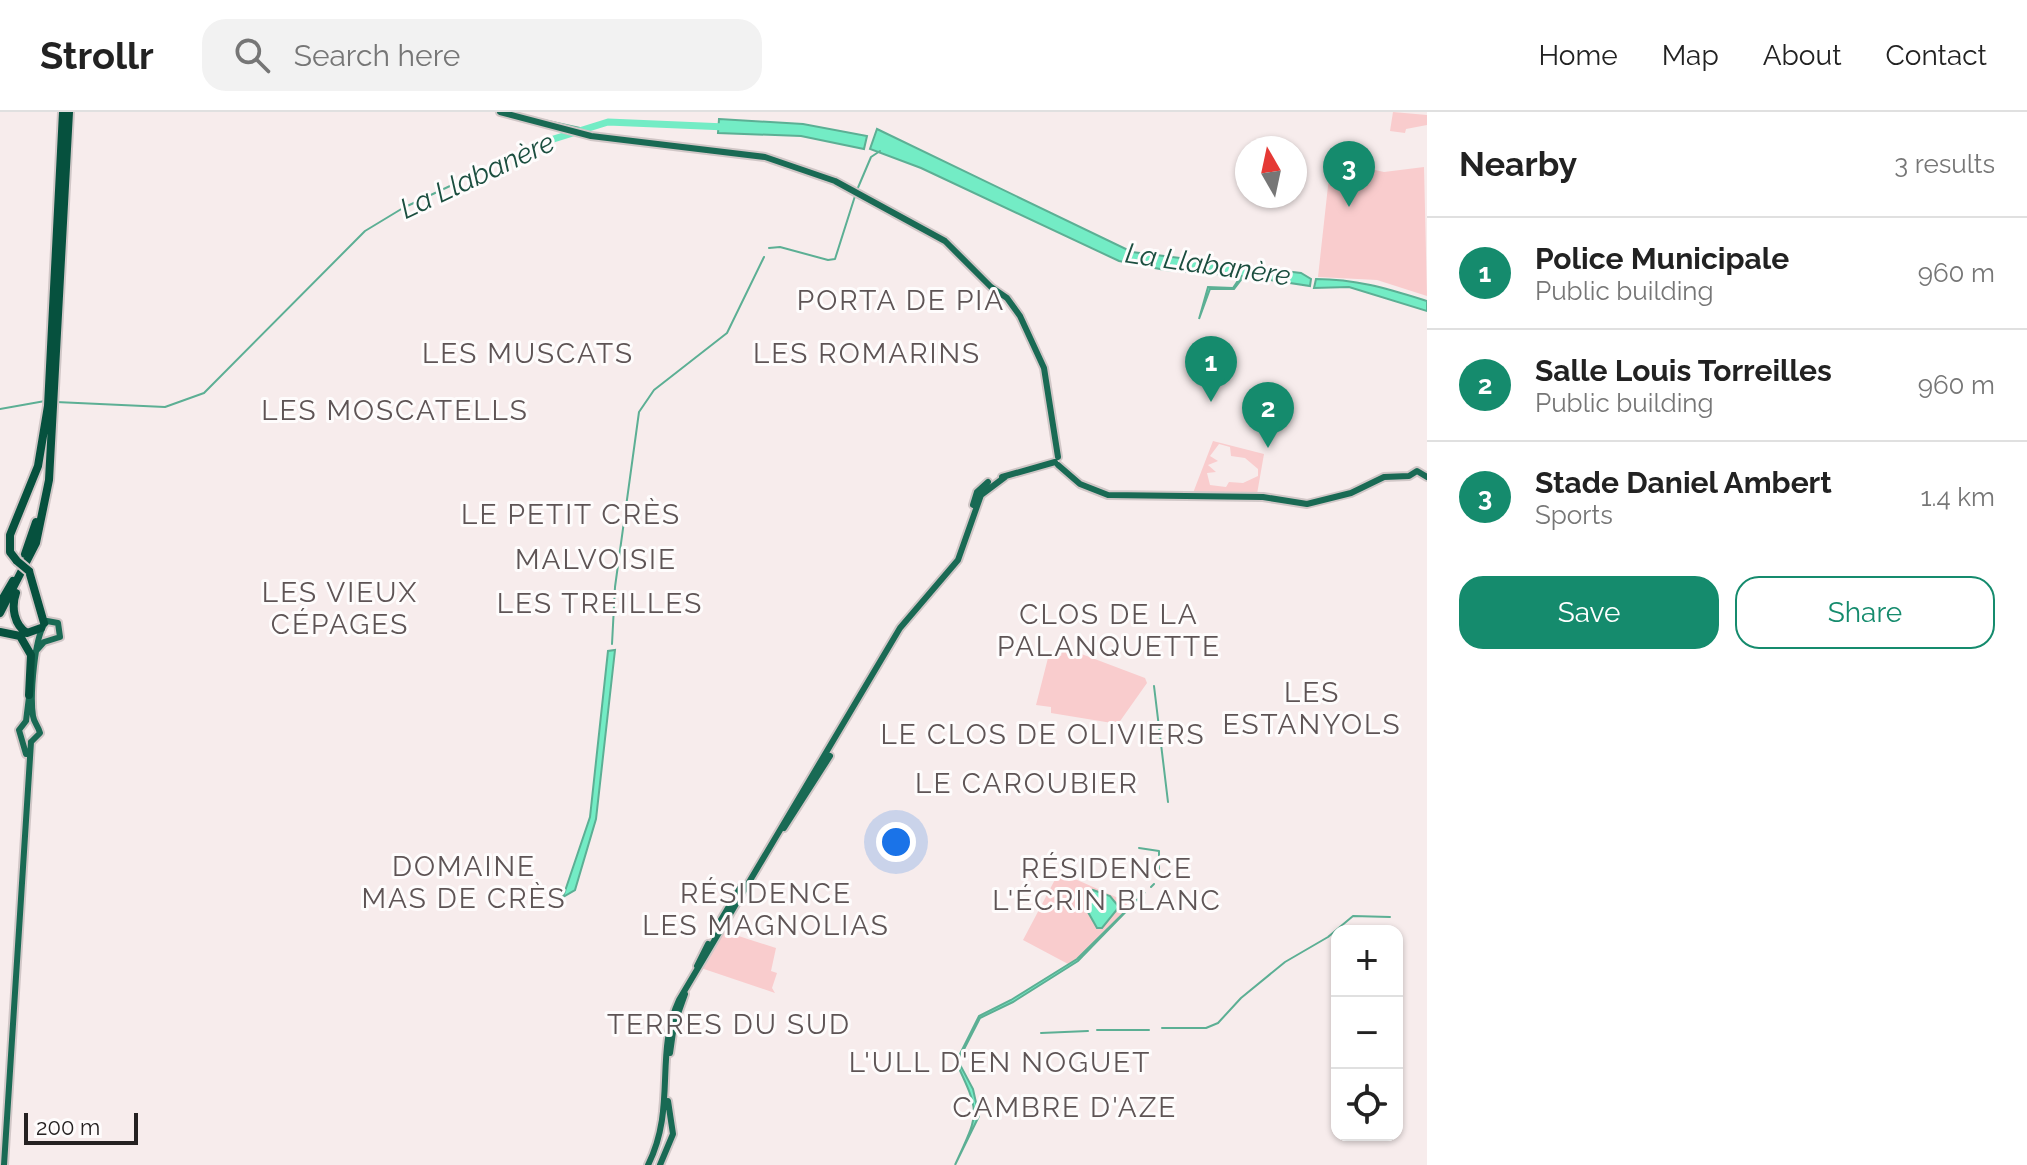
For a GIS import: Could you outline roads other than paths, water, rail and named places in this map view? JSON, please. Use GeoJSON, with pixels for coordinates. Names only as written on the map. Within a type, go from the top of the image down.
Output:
{"type":"FeatureCollection","features":[{"type":"Feature","properties":{"kind":"highway"},"geometry":{"type":"LineString","coordinates":[[51,402],[42,453],[11,532],[9,545],[17,561],[29,571],[35,582],[35,602],[42,628],[27,633],[22,630],[14,604],[36,543],[49,480],[63,112]]}},
{"type":"Feature","properties":{"kind":"highway"},"geometry":{"type":"LineString","coordinates":[[0,603],[21,565],[36,524],[44,479],[69,112]]}},
{"type":"Feature","properties":{"kind":"highway"},"geometry":{"type":"LineString","coordinates":[[0,613],[36,543]]}},
{"type":"Feature","properties":{"kind":"highway"},"geometry":{"type":"LineString","coordinates":[[0,632],[16,634],[28,645],[31,691]]}},
{"type":"Feature","properties":{"kind":"main road"},"geometry":{"type":"LineString","coordinates":[[500,112],[591,136],[752,153],[812,172],[945,241],[1016,309],[1044,368],[1058,462],[1090,490],[1108,495],[1318,502],[1351,493],[1378,479],[1409,476],[1417,471],[1427,477]]}},
{"type":"Feature","properties":{"kind":"main road"},"geometry":{"type":"LineString","coordinates":[[648,1165],[662,1126],[667,1096],[670,1027],[695,973],[754,871],[845,726],[905,620],[952,569],[964,547],[975,497],[982,487],[1058,462]]}},
{"type":"Feature","properties":{"kind":"main road"},"geometry":{"type":"LineString","coordinates":[[28,741],[40,733],[30,722],[36,651],[42,628],[56,621],[62,630],[58,640],[47,641],[36,651]]}},
{"type":"Feature","properties":{"kind":"main road"},"geometry":{"type":"LineString","coordinates":[[42,628],[47,641]]}},
{"type":"Feature","properties":{"kind":"main road"},"geometry":{"type":"LineString","coordinates":[[4,1165],[28,741],[19,730],[30,722]]}},
{"type":"Feature","properties":{"kind":"main road"},"geometry":{"type":"LineString","coordinates":[[660,1165],[669,1150],[674,1128],[667,1096]]}},
{"type":"Feature","properties":{"kind":"main road"},"geometry":{"type":"LineString","coordinates":[[662,1126],[674,1128]]}},
{"type":"Feature","properties":{"kind":"water"},"geometry":{"type":"Polygon","coordinates":[[[719,119],[803,124],[867,136],[864,149],[801,136],[718,133],[719,119]]]}},
{"type":"Feature","properties":{"kind":"water"},"geometry":{"type":"Polygon","coordinates":[[[877,129],[1132,252],[1301,273],[1311,279],[1310,286],[1244,276],[1234,289],[1210,289],[1199,319],[1208,287],[1233,288],[1241,276],[1165,270],[1119,261],[921,168],[870,149],[877,129]]]}},
{"type":"Feature","properties":{"kind":"water"},"geometry":{"type":"Polygon","coordinates":[[[1316,279],[1359,283],[1399,292],[1427,301],[1427,311],[1349,287],[1314,288],[1316,279]]]}},
{"type":"Feature","properties":{"kind":"water"},"geometry":{"type":"Polygon","coordinates":[[[615,650],[596,819],[575,890],[563,897],[590,817],[608,651],[615,650]]]}},
{"type":"Feature","properties":{"kind":"water"},"geometry":{"type":"Polygon","coordinates":[[[1093,890],[1110,896],[1119,907],[1102,928],[1097,928],[1088,912],[1093,890]]]}},
{"type":"Feature","properties":{"kind":"water"},"geometry":{"type":"Polygon","coordinates":[[[1145,892],[1078,961],[1013,1002],[980,1018],[958,1061],[973,1089],[979,1116],[955,1165],[974,1114],[970,1093],[956,1062],[979,1016],[1077,959],[1145,892]]]}},
{"type":"Feature","properties":{"kind":"waterway"},"geometry":{"type":"LineString","coordinates":[[515,112],[529,117]]}},
{"type":"Feature","properties":{"kind":"waterway"},"geometry":{"type":"LineString","coordinates":[[539,119],[580,128]]}},
{"type":"Feature","properties":{"kind":"waterway","name":"La Llabanère"},"geometry":{"type":"LineString","coordinates":[[544,142],[608,122],[726,127]]}},
{"type":"Feature","properties":{"kind":"waterway","name":"La Llabanère"},"geometry":{"type":"LineString","coordinates":[[56,402],[165,407],[204,393],[365,231],[403,208],[544,142]]}},
{"type":"Feature","properties":{"kind":"waterway"},"geometry":{"type":"LineString","coordinates":[[857,190],[871,157],[880,151]]}},
{"type":"Feature","properties":{"kind":"waterway"},"geometry":{"type":"LineString","coordinates":[[769,248],[780,247],[828,260],[835,259],[855,196]]}},
{"type":"Feature","properties":{"kind":"waterway"},"geometry":{"type":"LineString","coordinates":[[612,644],[615,587],[639,412],[654,390],[727,333],[764,257]]}},
{"type":"Feature","properties":{"kind":"waterway","name":"La Llabanère"},"geometry":{"type":"LineString","coordinates":[[0,409],[45,401]]}},
{"type":"Feature","properties":{"kind":"waterway"},"geometry":{"type":"LineString","coordinates":[[1154,686],[1168,802]]}},
{"type":"Feature","properties":{"kind":"waterway"},"geometry":{"type":"LineString","coordinates":[[1139,848],[1159,851],[1159,869]]}},
{"type":"Feature","properties":{"kind":"waterway"},"geometry":{"type":"LineString","coordinates":[[1151,887],[1154,884]]}},
{"type":"Feature","properties":{"kind":"waterway"},"geometry":{"type":"LineString","coordinates":[[1162,1028],[1206,1028],[1218,1023],[1241,998],[1285,962],[1328,937],[1353,916],[1390,917]]}},
{"type":"Feature","properties":{"kind":"waterway"},"geometry":{"type":"LineString","coordinates":[[1097,1030],[1149,1030]]}},
{"type":"Feature","properties":{"kind":"waterway"},"geometry":{"type":"LineString","coordinates":[[1041,1033],[1088,1031]]}},
{"type":"Feature","properties":{"kind":"place","name":"Stade Daniel Ambert"},"geometry":{"type":"Point","coordinates":[1349,207]}},
{"type":"Feature","properties":{"kind":"place","name":"Police Municipale"},"geometry":{"type":"Point","coordinates":[1211,402]}},
{"type":"Feature","properties":{"kind":"place","name":"Salle Louis Torreilles"},"geometry":{"type":"Point","coordinates":[1268,448]}},
{"type":"Feature","properties":{"kind":"district","name":"PORTA DE PIA"},"geometry":{"type":"Point","coordinates":[901,300]}},
{"type":"Feature","properties":{"kind":"district","name":"LES MUSCATS"},"geometry":{"type":"Point","coordinates":[528,353]}},
{"type":"Feature","properties":{"kind":"district","name":"LES ROMARINS"},"geometry":{"type":"Point","coordinates":[867,353]}},
{"type":"Feature","properties":{"kind":"district","name":"LES MOSCATELLS"},"geometry":{"type":"Point","coordinates":[395,410]}},
{"type":"Feature","properties":{"kind":"district","name":"LE PETIT CRÈS"},"geometry":{"type":"Point","coordinates":[571,514]}},
{"type":"Feature","properties":{"kind":"district","name":"MALVOISIE"},"geometry":{"type":"Point","coordinates":[596,559]}},
{"type":"Feature","properties":{"kind":"district","name":"LES TREILLES"},"geometry":{"type":"Point","coordinates":[600,603]}},
{"type":"Feature","properties":{"kind":"district","name":"LES VIEUX CÉPAGES"},"geometry":{"type":"Point","coordinates":[340,608]}},
{"type":"Feature","properties":{"kind":"district","name":"CLOS DE LA PALANQUETTE"},"geometry":{"type":"Point","coordinates":[1109,630]}},
{"type":"Feature","properties":{"kind":"district","name":"LES ESTANYOLS"},"geometry":{"type":"Point","coordinates":[1312,708]}},
{"type":"Feature","properties":{"kind":"district","name":"LE CLOS DE OLIVIERS"},"geometry":{"type":"Point","coordinates":[1043,734]}},
{"type":"Feature","properties":{"kind":"district","name":"LE CAROUBIER"},"geometry":{"type":"Point","coordinates":[1027,783]}},
{"type":"Feature","properties":{"kind":"district","name":"DOMAINE MAS DE CRÈS"},"geometry":{"type":"Point","coordinates":[464,882]}},
{"type":"Feature","properties":{"kind":"district","name":"RÉSIDENCE L'ÉCRIN BLANC"},"geometry":{"type":"Point","coordinates":[1107,884]}},
{"type":"Feature","properties":{"kind":"district","name":"RÉSIDENCE LES MAGNOLIAS"},"geometry":{"type":"Point","coordinates":[766,909]}},
{"type":"Feature","properties":{"kind":"district","name":"TERRES DU SUD"},"geometry":{"type":"Point","coordinates":[729,1024]}},
{"type":"Feature","properties":{"kind":"district","name":"L'ULL D'EN NOGUET"},"geometry":{"type":"Point","coordinates":[1000,1062]}},
{"type":"Feature","properties":{"kind":"district","name":"CAMBRE D'AZE"},"geometry":{"type":"Point","coordinates":[1065,1107]}}]}
